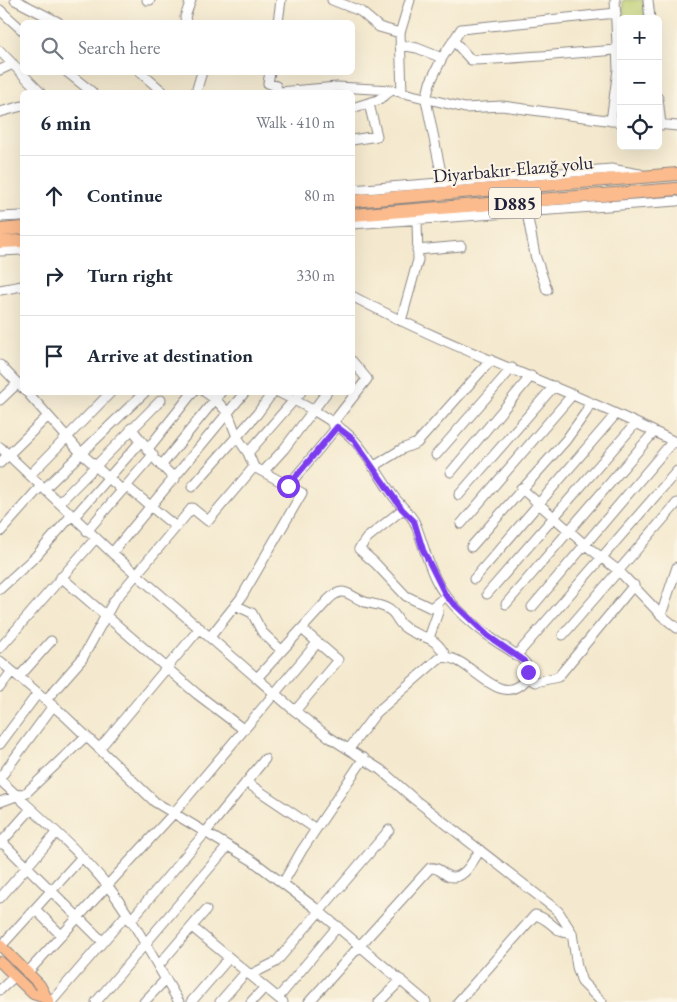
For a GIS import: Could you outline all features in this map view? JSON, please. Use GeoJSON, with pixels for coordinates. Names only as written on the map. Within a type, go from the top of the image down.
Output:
{"type":"FeatureCollection","features":[{"type":"Feature","properties":{"kind":"highway","name":"Diyarbakır-Elazığ yolu"},"geometry":{"type":"LineString","coordinates":[[355,201],[677,174]]}},
{"type":"Feature","properties":{"kind":"highway","name":"Diyarbakır-Elazığ yolu"},"geometry":{"type":"LineString","coordinates":[[355,216],[369,218],[677,189]]}},
{"type":"Feature","properties":{"kind":"highway"},"geometry":{"type":"LineString","coordinates":[[0,230],[20,228]]}},
{"type":"Feature","properties":{"kind":"highway"},"geometry":{"type":"LineString","coordinates":[[0,242],[20,241]]}},
{"type":"Feature","properties":{"kind":"main road"},"geometry":{"type":"LineString","coordinates":[[0,946],[40,985],[46,1001]]}},
{"type":"Feature","properties":{"kind":"main road"},"geometry":{"type":"LineString","coordinates":[[0,962],[33,994],[46,1001]]}},
{"type":"Feature","properties":{"kind":"street"},"geometry":{"type":"LineString","coordinates":[[15,0],[54,20]]}},
{"type":"Feature","properties":{"kind":"street"},"geometry":{"type":"LineString","coordinates":[[186,20],[191,0]]}},
{"type":"Feature","properties":{"kind":"street"},"geometry":{"type":"LineString","coordinates":[[278,20],[281,0]]}},
{"type":"Feature","properties":{"kind":"street"},"geometry":{"type":"LineString","coordinates":[[332,0],[360,11],[384,30],[400,33]]}},
{"type":"Feature","properties":{"kind":"street"},"geometry":{"type":"LineString","coordinates":[[402,93],[400,33],[410,0]]}},
{"type":"Feature","properties":{"kind":"street"},"geometry":{"type":"LineString","coordinates":[[453,40],[471,60],[520,59],[544,55],[617,50],[615,0]]}},
{"type":"Feature","properties":{"kind":"street"},"geometry":{"type":"LineString","coordinates":[[648,0],[650,15]]}},
{"type":"Feature","properties":{"kind":"street"},"geometry":{"type":"LineString","coordinates":[[0,10],[20,28]]}},
{"type":"Feature","properties":{"kind":"street"},"geometry":{"type":"LineString","coordinates":[[443,182],[426,100],[430,83],[442,58],[461,29],[616,13]]}},
{"type":"Feature","properties":{"kind":"street"},"geometry":{"type":"LineString","coordinates":[[400,45],[417,48],[442,58]]}},
{"type":"Feature","properties":{"kind":"street"},"geometry":{"type":"LineString","coordinates":[[0,51],[20,71]]}},
{"type":"Feature","properties":{"kind":"street"},"geometry":{"type":"LineString","coordinates":[[302,90],[337,87],[392,90],[426,100],[465,108],[502,106],[616,121],[618,60]]}},
{"type":"Feature","properties":{"kind":"street"},"geometry":{"type":"LineString","coordinates":[[0,70],[13,64]]}},
{"type":"Feature","properties":{"kind":"street"},"geometry":{"type":"LineString","coordinates":[[24,75],[38,90]]}},
{"type":"Feature","properties":{"kind":"street"},"geometry":{"type":"LineString","coordinates":[[71,75],[90,90]]}},
{"type":"Feature","properties":{"kind":"street"},"geometry":{"type":"LineString","coordinates":[[143,75],[161,90]]}},
{"type":"Feature","properties":{"kind":"street"},"geometry":{"type":"LineString","coordinates":[[197,90],[201,75]]}},
{"type":"Feature","properties":{"kind":"street"},"geometry":{"type":"LineString","coordinates":[[269,75],[268,83],[274,85],[278,90]]}},
{"type":"Feature","properties":{"kind":"street"},"geometry":{"type":"LineString","coordinates":[[355,107],[369,104],[392,90]]}},
{"type":"Feature","properties":{"kind":"street"},"geometry":{"type":"LineString","coordinates":[[355,140],[377,136],[369,104]]}},
{"type":"Feature","properties":{"kind":"street"},"geometry":{"type":"LineString","coordinates":[[0,112],[20,107]]}},
{"type":"Feature","properties":{"kind":"street"},"geometry":{"type":"LineString","coordinates":[[662,124],[677,126]]}},
{"type":"Feature","properties":{"kind":"street"},"geometry":{"type":"LineString","coordinates":[[355,190],[611,169],[655,176]]}},
{"type":"Feature","properties":{"kind":"street"},"geometry":{"type":"LineString","coordinates":[[355,223],[369,218],[417,221],[677,201]]}},
{"type":"Feature","properties":{"kind":"street"},"geometry":{"type":"LineString","coordinates":[[527,213],[535,255],[547,290]]}},
{"type":"Feature","properties":{"kind":"street"},"geometry":{"type":"LineString","coordinates":[[0,217],[20,216]]}},
{"type":"Feature","properties":{"kind":"street"},"geometry":{"type":"LineString","coordinates":[[401,321],[418,260],[417,221]]}},
{"type":"Feature","properties":{"kind":"street"},"geometry":{"type":"LineString","coordinates":[[418,250],[461,246]]}},
{"type":"Feature","properties":{"kind":"street"},"geometry":{"type":"LineString","coordinates":[[0,251],[20,250]]}},
{"type":"Feature","properties":{"kind":"street"},"geometry":{"type":"LineString","coordinates":[[0,290],[20,286]]}},
{"type":"Feature","properties":{"kind":"street"},"geometry":{"type":"LineString","coordinates":[[355,298],[401,321],[573,394],[675,442],[584,544],[532,607]]}},
{"type":"Feature","properties":{"kind":"street"},"geometry":{"type":"LineString","coordinates":[[372,467],[402,449],[417,443],[491,360]]}},
{"type":"Feature","properties":{"kind":"street"},"geometry":{"type":"LineString","coordinates":[[288,486],[335,425],[367,378],[355,364]]}},
{"type":"Feature","properties":{"kind":"street"},"geometry":{"type":"LineString","coordinates":[[0,365],[20,385],[0,400]]}},
{"type":"Feature","properties":{"kind":"street"},"geometry":{"type":"LineString","coordinates":[[436,455],[512,368]]}},
{"type":"Feature","properties":{"kind":"street"},"geometry":{"type":"LineString","coordinates":[[451,472],[532,376]]}},
{"type":"Feature","properties":{"kind":"street"},"geometry":{"type":"LineString","coordinates":[[459,496],[554,386]]}},
{"type":"Feature","properties":{"kind":"street"},"geometry":{"type":"LineString","coordinates":[[461,524],[573,394]]}},
{"type":"Feature","properties":{"kind":"street"},"geometry":{"type":"LineString","coordinates":[[30,395],[68,436],[81,453],[107,478],[152,505],[176,527]]}},
{"type":"Feature","properties":{"kind":"street"},"geometry":{"type":"LineString","coordinates":[[30,475],[108,395]]}},
{"type":"Feature","properties":{"kind":"street"},"geometry":{"type":"LineString","coordinates":[[0,532],[43,487],[141,395]]}},
{"type":"Feature","properties":{"kind":"street"},"geometry":{"type":"LineString","coordinates":[[87,530],[124,488],[191,395]]}},
{"type":"Feature","properties":{"kind":"street"},"geometry":{"type":"LineString","coordinates":[[112,553],[243,395]]}},
{"type":"Feature","properties":{"kind":"street"},"geometry":{"type":"LineString","coordinates":[[192,486],[237,437],[270,395]]}},
{"type":"Feature","properties":{"kind":"street"},"geometry":{"type":"LineString","coordinates":[[284,395],[314,409],[353,439],[402,509],[414,521],[423,550],[446,596],[488,636],[527,665],[526,678],[514,687],[498,688],[454,658],[446,657],[434,662],[410,686],[376,713],[349,749]]}},
{"type":"Feature","properties":{"kind":"street"},"geometry":{"type":"LineString","coordinates":[[248,453],[298,395]]}},
{"type":"Feature","properties":{"kind":"street"},"geometry":{"type":"LineString","coordinates":[[263,472],[284,449],[326,395]]}},
{"type":"Feature","properties":{"kind":"street"},"geometry":{"type":"LineString","coordinates":[[161,466],[218,396],[228,413],[237,437],[248,453],[254,467],[302,493],[235,605],[210,637]]}},
{"type":"Feature","properties":{"kind":"street"},"geometry":{"type":"LineString","coordinates":[[59,503],[131,428],[161,400]]}},
{"type":"Feature","properties":{"kind":"street"},"geometry":{"type":"LineString","coordinates":[[471,547],[566,440],[586,412],[590,402]]}},
{"type":"Feature","properties":{"kind":"street"},"geometry":{"type":"LineString","coordinates":[[474,579],[616,414]]}},
{"type":"Feature","properties":{"kind":"street"},"geometry":{"type":"LineString","coordinates":[[0,464],[48,416]]}},
{"type":"Feature","properties":{"kind":"street"},"geometry":{"type":"LineString","coordinates":[[487,594],[556,518],[636,423]]}},
{"type":"Feature","properties":{"kind":"street"},"geometry":{"type":"LineString","coordinates":[[131,428],[161,466],[175,479]]}},
{"type":"Feature","properties":{"kind":"street"},"geometry":{"type":"LineString","coordinates":[[506,604],[654,432]]}},
{"type":"Feature","properties":{"kind":"street"},"geometry":{"type":"LineString","coordinates":[[0,590],[36,556],[141,441]]}},
{"type":"Feature","properties":{"kind":"street"},"geometry":{"type":"LineString","coordinates":[[0,447],[112,553],[138,573],[274,693],[349,749],[381,770],[558,911],[572,933],[577,967],[582,982],[602,1002]]}},
{"type":"Feature","properties":{"kind":"street"},"geometry":{"type":"LineString","coordinates":[[180,1002],[146,942],[107,885],[0,779],[50,703],[82,659],[105,615],[138,573],[192,508],[208,520],[254,467]]}},
{"type":"Feature","properties":{"kind":"street"},"geometry":{"type":"LineString","coordinates":[[516,656],[677,471]]}},
{"type":"Feature","properties":{"kind":"street"},"geometry":{"type":"LineString","coordinates":[[522,488],[584,544],[619,570],[661,616],[677,628]]}},
{"type":"Feature","properties":{"kind":"street"},"geometry":{"type":"LineString","coordinates":[[563,635],[677,503]]}},
{"type":"Feature","properties":{"kind":"street"},"geometry":{"type":"LineString","coordinates":[[402,509],[367,538],[359,549],[375,562],[406,596],[431,608],[446,596]]}},
{"type":"Feature","properties":{"kind":"street"},"geometry":{"type":"LineString","coordinates":[[0,648],[96,538]]}},
{"type":"Feature","properties":{"kind":"street"},"geometry":{"type":"LineString","coordinates":[[661,616],[677,568]]}},
{"type":"Feature","properties":{"kind":"street"},"geometry":{"type":"LineString","coordinates":[[61,577],[167,667],[244,729]]}},
{"type":"Feature","properties":{"kind":"street"},"geometry":{"type":"LineString","coordinates":[[526,678],[535,682],[558,677],[634,585]]}},
{"type":"Feature","properties":{"kind":"street"},"geometry":{"type":"LineString","coordinates":[[257,678],[335,593],[343,591],[365,602],[379,604],[391,611],[404,626],[429,638],[442,648],[446,657]]}},
{"type":"Feature","properties":{"kind":"street"},"geometry":{"type":"LineString","coordinates":[[235,605],[252,614],[262,632],[281,650]]}},
{"type":"Feature","properties":{"kind":"street"},"geometry":{"type":"LineString","coordinates":[[429,638],[438,612],[437,605]]}},
{"type":"Feature","properties":{"kind":"street"},"geometry":{"type":"LineString","coordinates":[[99,749],[200,628]]}},
{"type":"Feature","properties":{"kind":"street"},"geometry":{"type":"LineString","coordinates":[[295,710],[338,660],[302,630]]}},
{"type":"Feature","properties":{"kind":"street"},"geometry":{"type":"LineString","coordinates":[[0,687],[51,641]]}},
{"type":"Feature","properties":{"kind":"street"},"geometry":{"type":"LineString","coordinates":[[26,973],[174,814],[317,643]]}},
{"type":"Feature","properties":{"kind":"street"},"geometry":{"type":"LineString","coordinates":[[0,661],[50,703],[155,802],[253,861],[283,883],[320,911],[426,1002]]}},
{"type":"Feature","properties":{"kind":"street"},"geometry":{"type":"LineString","coordinates":[[0,744],[38,693]]}},
{"type":"Feature","properties":{"kind":"street"},"geometry":{"type":"LineString","coordinates":[[0,802],[27,792],[86,736]]}},
{"type":"Feature","properties":{"kind":"street"},"geometry":{"type":"LineString","coordinates":[[283,883],[316,828],[364,758]]}},
{"type":"Feature","properties":{"kind":"street"},"geometry":{"type":"LineString","coordinates":[[46,1001],[128,918],[205,833],[265,759]]}},
{"type":"Feature","properties":{"kind":"street"},"geometry":{"type":"LineString","coordinates":[[246,782],[316,828]]}},
{"type":"Feature","properties":{"kind":"street"},"geometry":{"type":"LineString","coordinates":[[31,809],[1,842],[103,942]]}},
{"type":"Feature","properties":{"kind":"street"},"geometry":{"type":"LineString","coordinates":[[220,1002],[248,973],[274,964],[389,830]]}},
{"type":"Feature","properties":{"kind":"street"},"geometry":{"type":"LineString","coordinates":[[0,898],[56,833]]}},
{"type":"Feature","properties":{"kind":"street"},"geometry":{"type":"LineString","coordinates":[[96,1002],[228,846]]}},
{"type":"Feature","properties":{"kind":"street"},"geometry":{"type":"LineString","coordinates":[[309,1002],[430,868],[436,868],[447,876],[458,876],[469,866],[480,850]]}},
{"type":"Feature","properties":{"kind":"street"},"geometry":{"type":"LineString","coordinates":[[0,946],[81,858]]}},
{"type":"Feature","properties":{"kind":"street"},"geometry":{"type":"LineString","coordinates":[[35,909],[61,935]]}},
{"type":"Feature","properties":{"kind":"street"},"geometry":{"type":"LineString","coordinates":[[159,965],[206,910]]}},
{"type":"Feature","properties":{"kind":"street"},"geometry":{"type":"LineString","coordinates":[[458,1002],[535,915],[543,916],[560,932],[572,933]]}},
{"type":"Feature","properties":{"kind":"street"},"geometry":{"type":"LineString","coordinates":[[192,927],[281,1000],[338,926]]}},
{"type":"Feature","properties":{"kind":"street"},"geometry":{"type":"LineString","coordinates":[[191,1002],[229,958]]}},
{"type":"Feature","properties":{"kind":"street"},"geometry":{"type":"LineString","coordinates":[[0,990],[14,977]]}},
{"type":"Feature","properties":{"kind":"street"},"geometry":{"type":"LineString","coordinates":[[144,1002],[166,979]]}},
{"type":"Feature","properties":{"kind":"street"},"geometry":{"type":"LineString","coordinates":[[379,1002],[401,980]]}},
{"type":"Feature","properties":{"kind":"street"},"geometry":{"type":"LineString","coordinates":[[251,1002],[265,987]]}},
{"type":"Feature","properties":{"kind":"green space"},"geometry":{"type":"Polygon","coordinates":[[[623,0],[643,0],[645,15],[623,15],[623,0]]]}},
{"type":"Feature","properties":{"kind":"route"},"geometry":{"type":"LineString","coordinates":[[288,486],[337,427],[353,439],[402,509],[414,521],[423,550],[435,578],[446,596],[488,636],[524,661],[528,672]]}}]}
